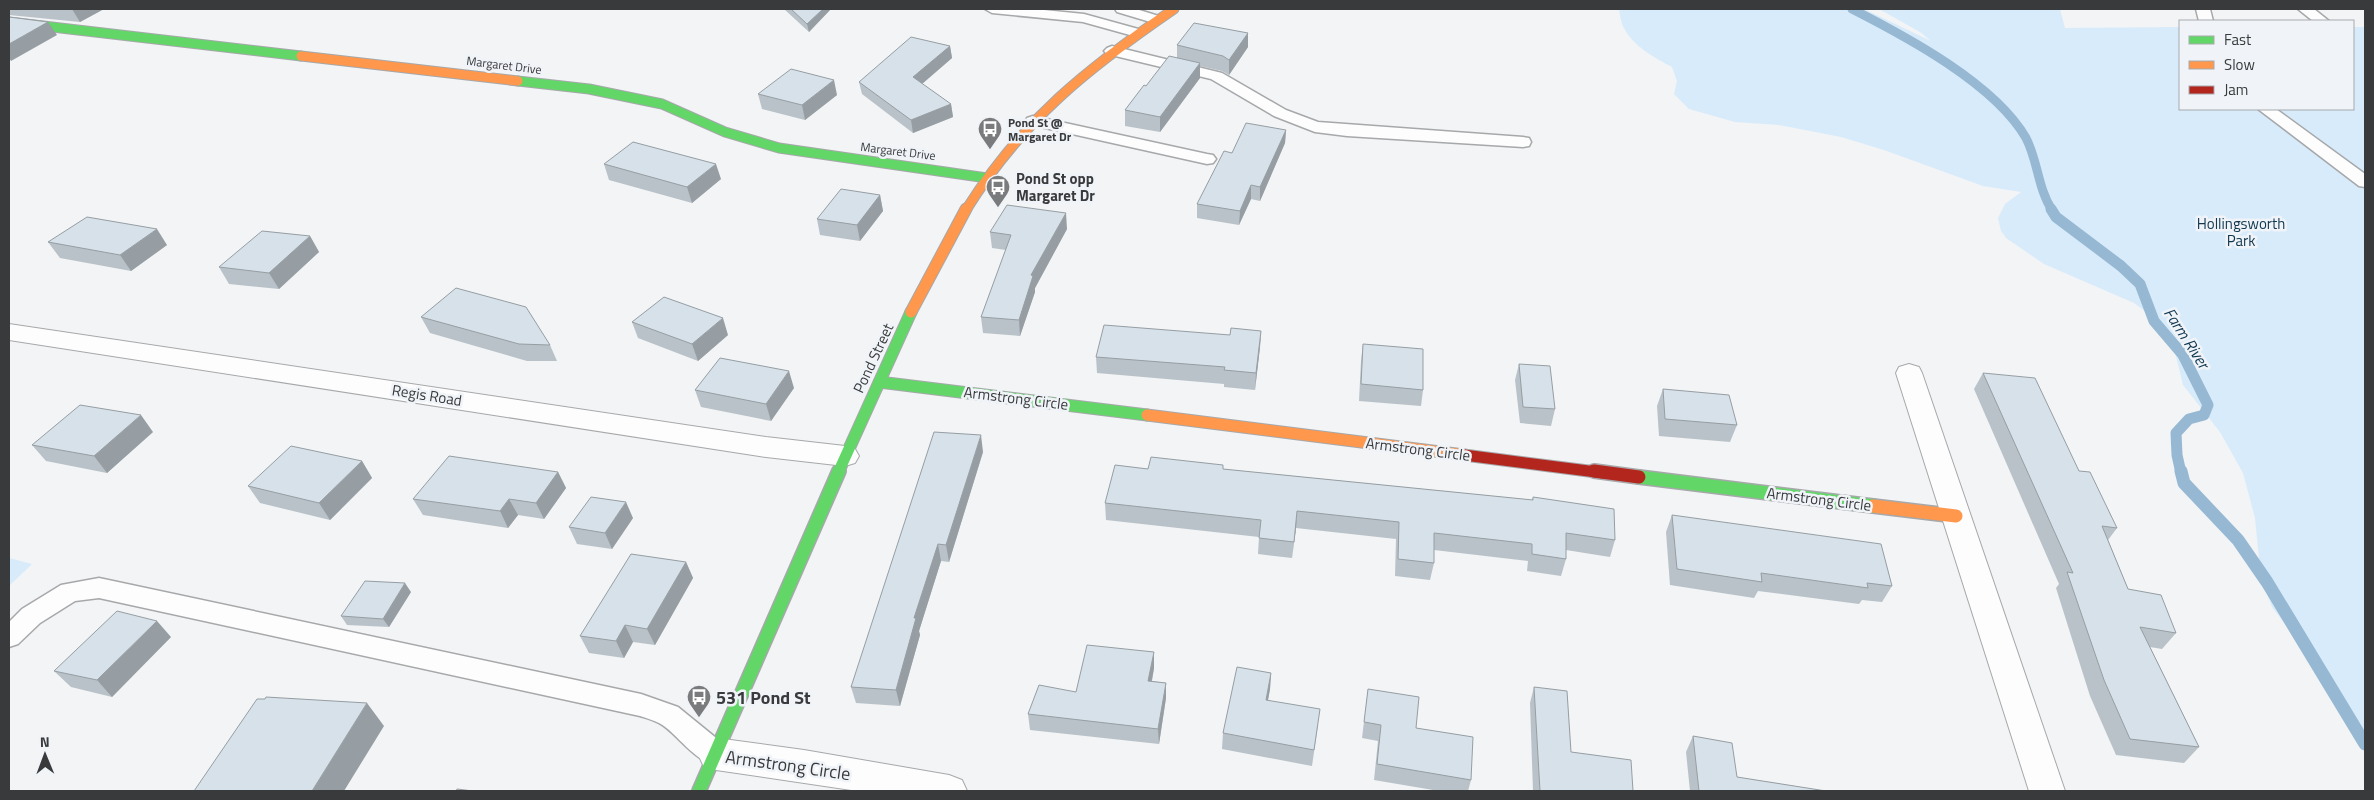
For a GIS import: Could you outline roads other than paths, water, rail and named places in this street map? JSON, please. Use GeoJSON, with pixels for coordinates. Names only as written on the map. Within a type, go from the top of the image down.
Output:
{"type":"FeatureCollection","features":[{"type":"Feature","properties":{"kind":"street","name":"Pond Street"},"geometry":{"type":"LineString","coordinates":[[699,791],[845,456],[943,250],[987,178],[1033,121],[1065,89],[1112,51],[1174,9]]}},
{"type":"Feature","properties":{"kind":"street","name":"Margaret Drive"},"geometry":{"type":"LineString","coordinates":[[9,22],[589,90],[662,104],[725,132],[779,148],[987,178]]}},
{"type":"Feature","properties":{"kind":"street","name":"Regis Road"},"geometry":{"type":"LineString","coordinates":[[9,332],[766,447],[845,456]]}},
{"type":"Feature","properties":{"kind":"street"},"geometry":{"type":"LineString","coordinates":[[1909,373],[2048,791]]}},
{"type":"Feature","properties":{"kind":"street","name":"Armstrong Circle"},"geometry":{"type":"LineString","coordinates":[[879,382],[1956,516]]}},
{"type":"Feature","properties":{"kind":"street","name":"Armstrong Circle"},"geometry":{"type":"LineString","coordinates":[[716,754],[804,766],[949,791]]}},
{"type":"Feature","properties":{"kind":"lane"},"geometry":{"type":"LineString","coordinates":[[992,9],[1084,18],[1137,33]]}},
{"type":"Feature","properties":{"kind":"lane"},"geometry":{"type":"LineString","coordinates":[[1122,9],[1157,20]]}},
{"type":"Feature","properties":{"kind":"lane"},"geometry":{"type":"LineString","coordinates":[[2305,9],[2321,20]]}},
{"type":"Feature","properties":{"kind":"lane"},"geometry":{"type":"LineString","coordinates":[[1112,51],[1216,76],[1280,114],[1315,127],[1347,131],[1523,142]]}},
{"type":"Feature","properties":{"kind":"lane"},"geometry":{"type":"LineString","coordinates":[[2267,110],[2365,182]]}},
{"type":"Feature","properties":{"kind":"lane"},"geometry":{"type":"LineString","coordinates":[[1033,121],[1207,159]]}},
{"type":"Feature","properties":{"kind":"lane"},"geometry":{"type":"LineString","coordinates":[[9,637],[31,616],[70,592],[99,588],[641,705],[669,715],[716,754]]}},
{"type":"Feature","properties":{"kind":"waterway","name":"Farm River"},"geometry":{"type":"LineString","coordinates":[[1852,9],[1898,33],[1948,64],[1972,81],[2012,118],[2030,147],[2047,202],[2052,210]]}},
{"type":"Feature","properties":{"kind":"waterway","name":"Farm River"},"geometry":{"type":"LineString","coordinates":[[2051,209],[2056,217],[2121,266],[2140,284],[2154,321],[2183,355],[2208,405],[2204,415],[2189,419],[2176,433],[2177,455],[2181,473]]}},
{"type":"Feature","properties":{"kind":"waterway","name":"Farm River"},"geometry":{"type":"LineString","coordinates":[[2181,471],[2184,483],[2238,540],[2267,582],[2365,744]]}},
{"type":"Feature","properties":{"kind":"place","name":"Pond St @ Margaret Dr"},"geometry":{"type":"Point","coordinates":[990,150]}},
{"type":"Feature","properties":{"kind":"place","name":"Pond St opp Margaret Dr"},"geometry":{"type":"Point","coordinates":[998,208]}},
{"type":"Feature","properties":{"kind":"place","name":"531 Pond St"},"geometry":{"type":"Point","coordinates":[699,718]}},
{"type":"Feature","properties":{"kind":"park label","name":"Hollingsworth Park"},"geometry":{"type":"Point","coordinates":[2241,232]}}]}
